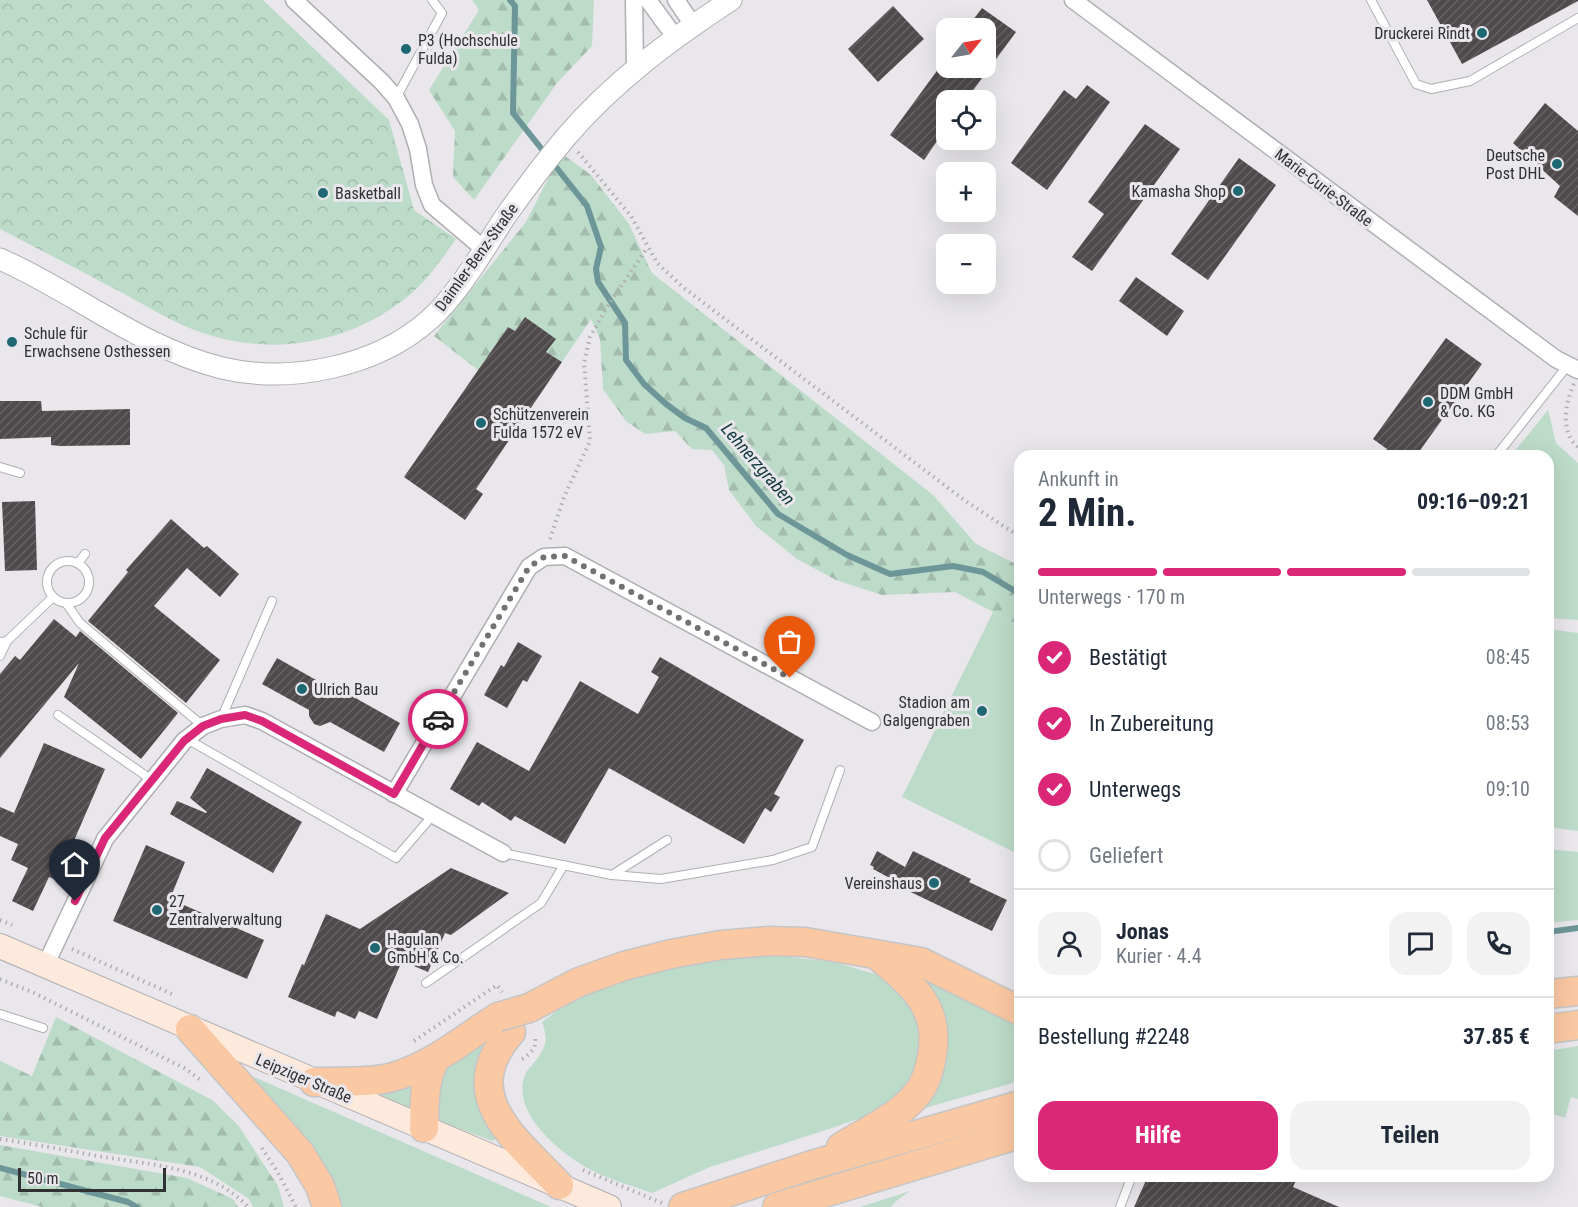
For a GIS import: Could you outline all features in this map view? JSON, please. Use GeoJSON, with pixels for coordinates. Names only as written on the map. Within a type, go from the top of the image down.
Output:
{"type":"FeatureCollection","features":[{"type":"Feature","properties":{"kind":"highway"},"geometry":{"type":"LineString","coordinates":[[568,1177],[499,1120],[491,1101],[488,1082],[491,1061],[497,1047],[538,1003],[579,982],[624,966],[670,954],[721,945],[769,941],[805,942],[921,962],[1014,1008]]}},
{"type":"Feature","properties":{"kind":"highway"},"geometry":{"type":"LineString","coordinates":[[812,1165],[906,1104],[918,1093],[930,1069],[935,1042],[932,1018],[922,998],[910,983],[878,956]]}},
{"type":"Feature","properties":{"kind":"highway"},"geometry":{"type":"LineString","coordinates":[[1554,993],[1578,991]]}},
{"type":"Feature","properties":{"kind":"highway"},"geometry":{"type":"LineString","coordinates":[[1554,1028],[1578,1025]]}},
{"type":"Feature","properties":{"kind":"highway"},"geometry":{"type":"LineString","coordinates":[[190,1029],[300,1154],[320,1186],[327,1207]]}},
{"type":"Feature","properties":{"kind":"highway"},"geometry":{"type":"LineString","coordinates":[[314,1082],[388,1078],[434,1060],[458,1042],[515,1029]]}},
{"type":"Feature","properties":{"kind":"highway"},"geometry":{"type":"LineString","coordinates":[[424,1128],[426,1077],[434,1060]]}},
{"type":"Feature","properties":{"kind":"highway"},"geometry":{"type":"LineString","coordinates":[[683,1207],[812,1165],[1014,1108]]}},
{"type":"Feature","properties":{"kind":"highway"},"geometry":{"type":"LineString","coordinates":[[777,1207],[1014,1136]]}},
{"type":"Feature","properties":{"kind":"main road","name":"Leipziger Straße"},"geometry":{"type":"LineString","coordinates":[[0,946],[424,1128],[568,1177],[599,1203]]}},
{"type":"Feature","properties":{"kind":"street"},"geometry":{"type":"LineString","coordinates":[[294,0],[382,82],[396,98],[410,124],[418,149],[424,185],[432,205],[484,250]]}},
{"type":"Feature","properties":{"kind":"street"},"geometry":{"type":"LineString","coordinates":[[634,0],[635,68]]}},
{"type":"Feature","properties":{"kind":"street"},"geometry":{"type":"LineString","coordinates":[[648,0],[675,37]]}},
{"type":"Feature","properties":{"kind":"street"},"geometry":{"type":"LineString","coordinates":[[676,0],[693,25]]}},
{"type":"Feature","properties":{"kind":"street","name":"Daimler-Benz-Straße"},"geometry":{"type":"LineString","coordinates":[[0,259],[161,346],[222,368],[268,374],[323,371],[355,362],[384,350],[429,321],[443,306],[484,250],[527,187],[595,105],[635,68],[675,37],[732,0]]}},
{"type":"Feature","properties":{"kind":"street","name":"Marie-Curie-Straße"},"geometry":{"type":"LineString","coordinates":[[1073,0],[1537,345],[1575,370]]}},
{"type":"Feature","properties":{"kind":"street"},"geometry":{"type":"LineString","coordinates":[[394,794],[529,567],[544,557],[565,556],[872,722]]}},
{"type":"Feature","properties":{"kind":"street"},"geometry":{"type":"LineString","coordinates":[[45,966],[105,838],[187,740],[203,726],[221,719],[245,715],[262,721],[503,853]]}},
{"type":"Feature","properties":{"kind":"lane"},"geometry":{"type":"LineString","coordinates":[[396,98],[442,13],[432,0]]}},
{"type":"Feature","properties":{"kind":"lane"},"geometry":{"type":"LineString","coordinates":[[1371,0],[1416,84],[1431,89],[1470,81],[1578,18]]}},
{"type":"Feature","properties":{"kind":"lane"},"geometry":{"type":"LineString","coordinates":[[1502,450],[1575,370]]}},
{"type":"Feature","properties":{"kind":"lane"},"geometry":{"type":"LineString","coordinates":[[0,467],[20,473]]}},
{"type":"Feature","properties":{"kind":"lane"},"geometry":{"type":"LineString","coordinates":[[78,563],[86,554]]}},
{"type":"Feature","properties":{"kind":"lane"},"geometry":{"type":"LineString","coordinates":[[66,603],[80,599],[88,588],[87,574],[78,563],[64,561],[51,569],[47,583],[53,597],[66,603],[80,622],[203,726]]}},
{"type":"Feature","properties":{"kind":"lane"},"geometry":{"type":"LineString","coordinates":[[0,656],[4,641],[53,597]]}},
{"type":"Feature","properties":{"kind":"lane"},"geometry":{"type":"LineString","coordinates":[[221,719],[272,601]]}},
{"type":"Feature","properties":{"kind":"lane"},"geometry":{"type":"LineString","coordinates":[[58,715],[152,780]]}},
{"type":"Feature","properties":{"kind":"lane"},"geometry":{"type":"LineString","coordinates":[[187,740],[396,858],[433,815]]}},
{"type":"Feature","properties":{"kind":"lane"},"geometry":{"type":"LineString","coordinates":[[503,853],[612,875],[661,879],[773,860],[812,847],[840,770]]}},
{"type":"Feature","properties":{"kind":"lane"},"geometry":{"type":"LineString","coordinates":[[612,875],[667,840]]}},
{"type":"Feature","properties":{"kind":"lane"},"geometry":{"type":"LineString","coordinates":[[426,983],[541,903],[564,865]]}},
{"type":"Feature","properties":{"kind":"lane"},"geometry":{"type":"LineString","coordinates":[[0,1014],[43,1028]]}},
{"type":"Feature","properties":{"kind":"lane"},"geometry":{"type":"LineString","coordinates":[[1120,1207],[1130,1182]]}},
{"type":"Feature","properties":{"kind":"path"},"geometry":{"type":"LineString","coordinates":[[564,140],[631,216],[657,263],[684,288],[964,500],[1014,533]]}},
{"type":"Feature","properties":{"kind":"path"},"geometry":{"type":"LineString","coordinates":[[544,557],[564,497],[590,441],[584,363],[590,337],[647,248]]}},
{"type":"Feature","properties":{"kind":"path"},"geometry":{"type":"LineString","coordinates":[[1575,370],[1567,398],[1566,424],[1578,447]]}},
{"type":"Feature","properties":{"kind":"path"},"geometry":{"type":"LineString","coordinates":[[0,920],[20,929]]}},
{"type":"Feature","properties":{"kind":"path"},"geometry":{"type":"LineString","coordinates":[[70,949],[182,998]]}},
{"type":"Feature","properties":{"kind":"path"},"geometry":{"type":"LineString","coordinates":[[0,979],[34,993],[186,1069],[210,1088]]}},
{"type":"Feature","properties":{"kind":"path"},"geometry":{"type":"LineString","coordinates":[[413,1041],[497,985]]}},
{"type":"Feature","properties":{"kind":"path"},"geometry":{"type":"LineString","coordinates":[[515,1029],[536,1043],[533,1050],[520,1061]]}},
{"type":"Feature","properties":{"kind":"path"},"geometry":{"type":"LineString","coordinates":[[0,1139],[184,1170],[219,1184],[248,1207]]}},
{"type":"Feature","properties":{"kind":"path"},"geometry":{"type":"LineString","coordinates":[[257,1141],[277,1171],[296,1207]]}},
{"type":"Feature","properties":{"kind":"path"},"geometry":{"type":"LineString","coordinates":[[568,1177],[595,1174],[671,1207]]}},
{"type":"Feature","properties":{"kind":"green space"},"geometry":{"type":"Polygon","coordinates":[[[0,0],[263,0],[389,120],[414,210],[456,239],[425,280],[391,309],[340,334],[314,341],[258,344],[230,340],[192,329],[159,313],[0,229],[0,0]]]}},
{"type":"Feature","properties":{"kind":"green space"},"geometry":{"type":"Polygon","coordinates":[[[472,0],[594,0],[592,46],[557,83],[474,200],[453,177],[455,131],[429,90],[479,10],[472,0]]]}},
{"type":"Feature","properties":{"kind":"green space"},"geometry":{"type":"Polygon","coordinates":[[[561,153],[591,175],[629,224],[652,273],[933,495],[976,544],[1014,563],[1014,623],[955,592],[882,595],[836,580],[797,559],[756,526],[729,490],[724,465],[712,450],[692,449],[675,431],[645,434],[626,421],[603,389],[600,339],[591,319],[562,362],[546,352],[555,339],[525,317],[515,331],[508,327],[478,370],[434,336],[526,222],[561,153]]]}},
{"type":"Feature","properties":{"kind":"green space"},"geometry":{"type":"Polygon","coordinates":[[[1548,410],[1556,443],[1578,463],[1578,620],[1554,618],[1554,450],[1516,450],[1548,410]]]}},
{"type":"Feature","properties":{"kind":"green space","name":"Stadion am Galgengraben"},"geometry":{"type":"Polygon","coordinates":[[[993,612],[1014,623],[1014,852],[902,797],[993,612]]]}},
{"type":"Feature","properties":{"kind":"green space"},"geometry":{"type":"Polygon","coordinates":[[[1554,630],[1578,633],[1578,831],[1554,828],[1554,630]]]}},
{"type":"Feature","properties":{"kind":"green space"},"geometry":{"type":"Polygon","coordinates":[[[1554,850],[1578,852],[1578,920],[1554,922],[1554,850]]]}},
{"type":"Feature","properties":{"kind":"green space"},"geometry":{"type":"Polygon","coordinates":[[[748,956],[789,957],[834,962],[878,975],[905,997],[919,1024],[923,1046],[917,1072],[901,1094],[866,1116],[710,1167],[652,1193],[591,1170],[566,1154],[542,1131],[525,1104],[522,1089],[526,1074],[545,1044],[542,1022],[569,1003],[610,986],[656,972],[748,956]]]}},
{"type":"Feature","properties":{"kind":"green space"},"geometry":{"type":"Polygon","coordinates":[[[915,973],[1014,1016],[1014,1083],[918,1110],[926,1097],[915,973]]]}},
{"type":"Feature","properties":{"kind":"green space"},"geometry":{"type":"Polygon","coordinates":[[[56,1017],[212,1100],[238,1125],[278,1186],[284,1207],[253,1207],[249,1199],[200,1167],[0,1136],[0,1061],[32,1076],[56,1017]]]}},
{"type":"Feature","properties":{"kind":"green space"},"geometry":{"type":"Polygon","coordinates":[[[489,1033],[497,1136],[493,1141],[438,1121],[438,1082],[449,1067],[489,1033]]]}},
{"type":"Feature","properties":{"kind":"green space"},"geometry":{"type":"Polygon","coordinates":[[[1578,1046],[1578,1099],[1571,1097],[1565,1118],[1554,1114],[1554,1050],[1578,1046]]]}},
{"type":"Feature","properties":{"kind":"green space"},"geometry":{"type":"Polygon","coordinates":[[[238,1070],[551,1207],[340,1207],[238,1070]]]}},
{"type":"Feature","properties":{"kind":"green space"},"geometry":{"type":"Polygon","coordinates":[[[416,1077],[415,1112],[368,1091],[416,1077]]]}},
{"type":"Feature","properties":{"kind":"green space"},"geometry":{"type":"Polygon","coordinates":[[[0,1145],[187,1178],[233,1199],[238,1207],[42,1207],[0,1196],[0,1145]]]}},
{"type":"Feature","properties":{"kind":"green space"},"geometry":{"type":"Polygon","coordinates":[[[910,1191],[891,1207],[860,1207],[910,1191]]]}},
{"type":"Feature","properties":{"kind":"building","name":"Druckerei Rindt"},"geometry":{"type":"Polygon","coordinates":[[[1427,0],[1578,0],[1578,1],[1462,64],[1427,0]]]}},
{"type":"Feature","properties":{"kind":"building"},"geometry":{"type":"Polygon","coordinates":[[[893,6],[924,39],[878,82],[848,49],[893,6]]]}},
{"type":"Feature","properties":{"kind":"building"},"geometry":{"type":"Polygon","coordinates":[[[982,8],[1016,32],[996,59],[996,18],[974,18],[982,8]]]}},
{"type":"Feature","properties":{"kind":"building"},"geometry":{"type":"Polygon","coordinates":[[[936,72],[936,78],[982,78],[973,90],[936,90],[936,143],[924,160],[890,135],[936,72]]]}},
{"type":"Feature","properties":{"kind":"building"},"geometry":{"type":"Polygon","coordinates":[[[1087,85],[1110,102],[1047,190],[1011,163],[1064,90],[1076,99],[1087,85]]]}},
{"type":"Feature","properties":{"kind":"building","name":"Deutsche Post DHL"},"geometry":{"type":"Polygon","coordinates":[[[1545,103],[1578,131],[1578,216],[1554,197],[1560,186],[1513,143],[1545,103]]]}},
{"type":"Feature","properties":{"kind":"building"},"geometry":{"type":"Polygon","coordinates":[[[1145,124],[1180,149],[1092,271],[1072,257],[1104,214],[1088,202],[1145,124]]]}},
{"type":"Feature","properties":{"kind":"building"},"geometry":{"type":"Polygon","coordinates":[[[1239,158],[1276,185],[1208,280],[1171,254],[1239,158]]]}},
{"type":"Feature","properties":{"kind":"building"},"geometry":{"type":"Polygon","coordinates":[[[1136,277],[1184,311],[1167,336],[1119,301],[1136,277]]]}},
{"type":"Feature","properties":{"kind":"building","name":"Schützenverein Fulda 1572 eV"},"geometry":{"type":"Polygon","coordinates":[[[525,317],[556,339],[546,352],[562,362],[476,489],[483,494],[465,520],[404,477],[508,327],[515,331],[525,317]]]}},
{"type":"Feature","properties":{"kind":"building","name":"DDM GmbH & Co. KG"},"geometry":{"type":"Polygon","coordinates":[[[1446,338],[1482,364],[1420,450],[1386,450],[1373,439],[1446,338]]]}},
{"type":"Feature","properties":{"kind":"building"},"geometry":{"type":"Polygon","coordinates":[[[0,401],[41,401],[42,411],[130,409],[130,445],[60,446],[51,445],[51,437],[0,439],[0,401]]]}},
{"type":"Feature","properties":{"kind":"building"},"geometry":{"type":"Polygon","coordinates":[[[35,501],[37,570],[5,571],[2,502],[35,501]]]}},
{"type":"Feature","properties":{"kind":"building"},"geometry":{"type":"Polygon","coordinates":[[[171,519],[239,574],[220,597],[187,568],[154,606],[220,660],[186,703],[88,621],[128,572],[126,570],[171,519]]]}},
{"type":"Feature","properties":{"kind":"building"},"geometry":{"type":"Polygon","coordinates":[[[54,619],[76,637],[80,631],[178,713],[141,759],[64,697],[79,663],[0,758],[0,674],[15,656],[20,660],[54,619]]]}},
{"type":"Feature","properties":{"kind":"building"},"geometry":{"type":"Polygon","coordinates":[[[518,642],[542,656],[527,682],[523,680],[507,708],[484,695],[501,665],[504,667],[518,642]]]}},
{"type":"Feature","properties":{"kind":"building"},"geometry":{"type":"Polygon","coordinates":[[[660,657],[804,740],[774,794],[780,797],[771,812],[765,808],[744,844],[609,768],[565,844],[515,816],[511,821],[482,802],[479,806],[450,789],[477,742],[529,771],[580,681],[638,714],[659,677],[651,672],[660,657]]]}},
{"type":"Feature","properties":{"kind":"building"},"geometry":{"type":"Polygon","coordinates":[[[277,658],[341,694],[343,691],[400,723],[384,752],[330,722],[320,726],[314,724],[309,716],[309,710],[262,684],[277,658]]]}},
{"type":"Feature","properties":{"kind":"building"},"geometry":{"type":"Polygon","coordinates":[[[44,743],[105,769],[57,880],[49,877],[33,911],[12,901],[28,868],[11,860],[18,844],[0,836],[0,807],[14,813],[44,743]]]}},
{"type":"Feature","properties":{"kind":"building"},"geometry":{"type":"Polygon","coordinates":[[[207,768],[302,822],[273,873],[170,814],[177,801],[207,812],[190,798],[207,768]]]}},
{"type":"Feature","properties":{"kind":"building","name":"27 Zentralverwaltung"},"geometry":{"type":"Polygon","coordinates":[[[146,845],[185,862],[170,899],[264,940],[247,979],[113,921],[146,845]]]}},
{"type":"Feature","properties":{"kind":"building","name":"Vereinshaus"},"geometry":{"type":"Polygon","coordinates":[[[877,851],[905,867],[913,851],[971,879],[969,882],[1007,900],[992,931],[896,885],[897,882],[873,869],[874,867],[870,865],[877,851]]]}},
{"type":"Feature","properties":{"kind":"building","name":"Hagulan GmbH & Co."},"geometry":{"type":"Polygon","coordinates":[[[451,868],[509,893],[451,935],[445,933],[428,972],[402,961],[377,1019],[359,1011],[355,1019],[337,1011],[335,1017],[288,997],[326,914],[360,929],[451,868]]]}},
{"type":"Feature","properties":{"kind":"building"},"geometry":{"type":"Polygon","coordinates":[[[1145,1182],[1295,1182],[1293,1187],[1339,1207],[1134,1207],[1145,1182]]]}},
{"type":"Feature","properties":{"kind":"waterway","name":"Lehnerzgraben"},"geometry":{"type":"LineString","coordinates":[[510,0],[515,6],[513,113],[587,206],[601,247],[596,269],[598,282],[625,323],[626,360],[644,384],[685,418],[706,428],[778,514],[847,555],[890,574],[953,566],[983,572],[1014,590]]}},
{"type":"Feature","properties":{"kind":"waterway","name":"Lehnerzgraben"},"geometry":{"type":"LineString","coordinates":[[1554,931],[1578,928]]}},
{"type":"Feature","properties":{"kind":"waterway"},"geometry":{"type":"LineString","coordinates":[[0,1168],[128,1202],[137,1207]]}},
{"type":"Feature","properties":{"kind":"way so far"},"geometry":{"type":"LineString","coordinates":[[438,719],[529,567],[544,557],[565,556],[790,678]]}},
{"type":"Feature","properties":{"kind":"place","name":"Druckerei Rindt"},"geometry":{"type":"Point","coordinates":[1482,33]}},
{"type":"Feature","properties":{"kind":"place","name":"P3 (Hochschule Fulda)"},"geometry":{"type":"Point","coordinates":[406,49]}},
{"type":"Feature","properties":{"kind":"place","name":"Deutsche Post DHL"},"geometry":{"type":"Point","coordinates":[1557,164]}},
{"type":"Feature","properties":{"kind":"place","name":"Kamasha Shop"},"geometry":{"type":"Point","coordinates":[1238,191]}},
{"type":"Feature","properties":{"kind":"place","name":"Basketball"},"geometry":{"type":"Point","coordinates":[323,193]}},
{"type":"Feature","properties":{"kind":"place","name":"Schule für Erwachsene Osthessen"},"geometry":{"type":"Point","coordinates":[12,342]}},
{"type":"Feature","properties":{"kind":"place","name":"DDM GmbH & Co. KG"},"geometry":{"type":"Point","coordinates":[1428,402]}},
{"type":"Feature","properties":{"kind":"place","name":"Schützenverein Fulda 1572 eV"},"geometry":{"type":"Point","coordinates":[481,423]}},
{"type":"Feature","properties":{"kind":"place","name":"Ulrich Bau"},"geometry":{"type":"Point","coordinates":[302,689]}},
{"type":"Feature","properties":{"kind":"place","name":"Stadion am Galgengraben"},"geometry":{"type":"Point","coordinates":[982,711]}},
{"type":"Feature","properties":{"kind":"place","name":"Vereinshaus"},"geometry":{"type":"Point","coordinates":[934,883]}},
{"type":"Feature","properties":{"kind":"place","name":"27 Zentralverwaltung"},"geometry":{"type":"Point","coordinates":[157,910]}},
{"type":"Feature","properties":{"kind":"place","name":"Hagulan GmbH & Co."},"geometry":{"type":"Point","coordinates":[375,948]}},
{"type":"Feature","properties":{"kind":"route"},"geometry":{"type":"LineString","coordinates":[[75,901],[105,838],[184,741],[203,726],[221,719],[245,715],[262,721],[394,794],[438,719]]}}]}
